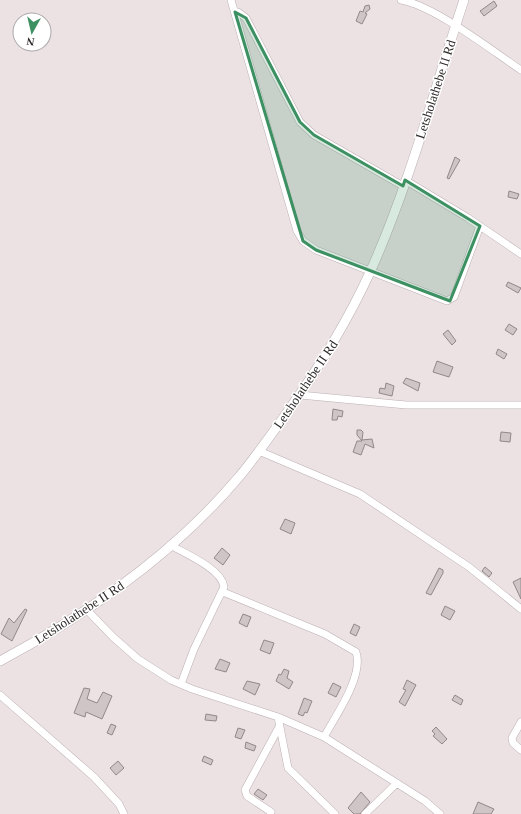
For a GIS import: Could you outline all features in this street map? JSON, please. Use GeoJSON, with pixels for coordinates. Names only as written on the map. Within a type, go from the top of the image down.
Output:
{"type":"FeatureCollection","features":[{"type":"Feature","properties":{"kind":"street"},"geometry":{"type":"LineString","coordinates":[[231,0],[299,236],[302,241],[316,250],[371,270],[444,301],[450,301],[454,297],[480,226]]}},
{"type":"Feature","properties":{"kind":"street"},"geometry":{"type":"LineString","coordinates":[[402,0],[418,5],[455,26],[521,70]]}},
{"type":"Feature","properties":{"kind":"street","name":"Letsholathebe II Rd"},"geometry":{"type":"LineString","coordinates":[[0,662],[87,610],[146,566],[170,545],[214,504],[238,478],[300,394],[334,341],[371,270],[404,183],[464,0]]}},
{"type":"Feature","properties":{"kind":"street"},"geometry":{"type":"LineString","coordinates":[[234,12],[238,12],[246,18],[300,122],[314,135],[480,226],[521,254]]}},
{"type":"Feature","properties":{"kind":"street"},"geometry":{"type":"LineString","coordinates":[[300,394],[406,404],[521,404]]}},
{"type":"Feature","properties":{"kind":"street"},"geometry":{"type":"LineString","coordinates":[[259,451],[360,494],[469,567],[519,607],[521,617]]}},
{"type":"Feature","properties":{"kind":"street"},"geometry":{"type":"LineString","coordinates":[[170,545],[216,572],[222,580],[223,592],[194,649],[181,684]]}},
{"type":"Feature","properties":{"kind":"street"},"geometry":{"type":"LineString","coordinates":[[223,592],[325,634],[356,652],[358,665],[352,686],[324,737]]}},
{"type":"Feature","properties":{"kind":"street"},"geometry":{"type":"LineString","coordinates":[[87,610],[113,637],[138,659],[181,684],[278,717],[324,737],[397,783],[440,814]]}},
{"type":"Feature","properties":{"kind":"street"},"geometry":{"type":"LineString","coordinates":[[0,696],[94,778],[119,804],[124,814]]}},
{"type":"Feature","properties":{"kind":"street"},"geometry":{"type":"LineString","coordinates":[[278,717],[286,762],[289,770],[336,814]]}},
{"type":"Feature","properties":{"kind":"street"},"geometry":{"type":"LineString","coordinates":[[521,722],[512,738],[513,743],[521,750]]}},
{"type":"Feature","properties":{"kind":"street"},"geometry":{"type":"LineString","coordinates":[[271,812],[244,793],[279,727]]}},
{"type":"Feature","properties":{"kind":"street"},"geometry":{"type":"LineString","coordinates":[[365,814],[397,783]]}},
{"type":"Feature","properties":{"kind":"highlighted area"},"geometry":{"type":"Polygon","coordinates":[[[235,12],[246,18],[300,122],[314,135],[403,186],[405,180],[480,226],[450,301],[316,250],[303,241],[235,12]]]}},
{"type":"Feature","properties":{"kind":"building"},"geometry":{"type":"Polygon","coordinates":[[[494,1],[497,6],[484,16],[480,11],[494,1]]]}},
{"type":"Feature","properties":{"kind":"building"},"geometry":{"type":"Polygon","coordinates":[[[369,5],[370,9],[365,13],[367,14],[362,24],[356,21],[360,11],[363,12],[365,6],[369,5]]]}},
{"type":"Feature","properties":{"kind":"building"},"geometry":{"type":"Polygon","coordinates":[[[455,157],[460,160],[449,179],[447,178],[455,157]]]}},
{"type":"Feature","properties":{"kind":"building"},"geometry":{"type":"Polygon","coordinates":[[[509,191],[519,194],[517,199],[508,197],[509,191]]]}},
{"type":"Feature","properties":{"kind":"building"},"geometry":{"type":"Polygon","coordinates":[[[508,282],[521,288],[518,293],[506,286],[508,282]]]}},
{"type":"Feature","properties":{"kind":"building"},"geometry":{"type":"Polygon","coordinates":[[[509,324],[517,329],[513,335],[505,330],[509,324]]]}},
{"type":"Feature","properties":{"kind":"building"},"geometry":{"type":"Polygon","coordinates":[[[448,330],[456,341],[452,345],[443,334],[448,330]]]}},
{"type":"Feature","properties":{"kind":"building"},"geometry":{"type":"Polygon","coordinates":[[[498,349],[507,354],[504,359],[496,354],[498,349]]]}},
{"type":"Feature","properties":{"kind":"building"},"geometry":{"type":"Polygon","coordinates":[[[437,361],[453,367],[449,377],[433,372],[437,361]]]}},
{"type":"Feature","properties":{"kind":"building"},"geometry":{"type":"Polygon","coordinates":[[[406,378],[420,383],[418,391],[403,383],[406,378]]]}},
{"type":"Feature","properties":{"kind":"building"},"geometry":{"type":"Polygon","coordinates":[[[386,383],[394,386],[392,396],[379,393],[380,388],[385,389],[386,383]]]}},
{"type":"Feature","properties":{"kind":"building"},"geometry":{"type":"Polygon","coordinates":[[[333,409],[343,411],[342,417],[338,416],[337,420],[332,420],[333,409]]]}},
{"type":"Feature","properties":{"kind":"building"},"geometry":{"type":"Polygon","coordinates":[[[357,430],[361,430],[363,432],[362,440],[372,439],[374,448],[365,444],[361,455],[353,452],[357,441],[362,441],[357,435],[357,430]]]}},
{"type":"Feature","properties":{"kind":"building"},"geometry":{"type":"Polygon","coordinates":[[[501,432],[511,433],[510,442],[500,441],[501,432]]]}},
{"type":"Feature","properties":{"kind":"building"},"geometry":{"type":"Polygon","coordinates":[[[285,519],[295,523],[291,534],[280,529],[285,519]]]}},
{"type":"Feature","properties":{"kind":"building"},"geometry":{"type":"Polygon","coordinates":[[[222,548],[230,555],[223,565],[214,558],[222,548]]]}},
{"type":"Feature","properties":{"kind":"building"},"geometry":{"type":"Polygon","coordinates":[[[485,567],[492,573],[489,577],[482,571],[485,567]]]}},
{"type":"Feature","properties":{"kind":"building"},"geometry":{"type":"Polygon","coordinates":[[[439,568],[443,570],[443,573],[431,595],[426,593],[439,568]]]}},
{"type":"Feature","properties":{"kind":"building"},"geometry":{"type":"Polygon","coordinates":[[[521,578],[521,599],[513,582],[521,578]]]}},
{"type":"Feature","properties":{"kind":"building"},"geometry":{"type":"Polygon","coordinates":[[[445,606],[455,611],[450,620],[441,615],[445,606]]]}},
{"type":"Feature","properties":{"kind":"building"},"geometry":{"type":"Polygon","coordinates":[[[25,609],[27,610],[12,641],[1,634],[9,618],[14,623],[25,609]]]}},
{"type":"Feature","properties":{"kind":"building"},"geometry":{"type":"Polygon","coordinates":[[[243,614],[251,617],[247,627],[239,623],[243,614]]]}},
{"type":"Feature","properties":{"kind":"building"},"geometry":{"type":"Polygon","coordinates":[[[354,624],[360,627],[356,636],[350,633],[354,624]]]}},
{"type":"Feature","properties":{"kind":"building"},"geometry":{"type":"Polygon","coordinates":[[[264,640],[274,643],[270,654],[260,650],[264,640]]]}},
{"type":"Feature","properties":{"kind":"building"},"geometry":{"type":"Polygon","coordinates":[[[220,659],[230,663],[226,672],[215,669],[220,659]]]}},
{"type":"Feature","properties":{"kind":"building"},"geometry":{"type":"Polygon","coordinates":[[[284,669],[289,671],[287,678],[293,682],[289,689],[276,681],[279,674],[281,675],[284,669]]]}},
{"type":"Feature","properties":{"kind":"building"},"geometry":{"type":"Polygon","coordinates":[[[407,680],[416,685],[405,706],[399,702],[406,690],[403,689],[407,680]]]}},
{"type":"Feature","properties":{"kind":"building"},"geometry":{"type":"Polygon","coordinates":[[[247,681],[260,684],[255,695],[243,689],[247,681]]]}},
{"type":"Feature","properties":{"kind":"building"},"geometry":{"type":"Polygon","coordinates":[[[333,683],[341,687],[336,697],[328,693],[333,683]]]}},
{"type":"Feature","properties":{"kind":"building"},"geometry":{"type":"Polygon","coordinates":[[[84,688],[90,689],[87,699],[97,703],[103,692],[112,696],[102,719],[86,712],[85,717],[74,713],[84,688]]]}},
{"type":"Feature","properties":{"kind":"building"},"geometry":{"type":"Polygon","coordinates":[[[455,695],[463,700],[461,705],[452,700],[455,695]]]}},
{"type":"Feature","properties":{"kind":"building"},"geometry":{"type":"Polygon","coordinates":[[[304,698],[312,701],[307,713],[305,712],[303,716],[298,714],[304,698]]]}},
{"type":"Feature","properties":{"kind":"building"},"geometry":{"type":"Polygon","coordinates":[[[206,714],[217,716],[216,721],[205,720],[206,714]]]}},
{"type":"Feature","properties":{"kind":"building"},"geometry":{"type":"Polygon","coordinates":[[[111,724],[116,726],[112,735],[107,733],[111,724]]]}},
{"type":"Feature","properties":{"kind":"building"},"geometry":{"type":"Polygon","coordinates":[[[436,727],[447,739],[442,744],[433,736],[435,734],[432,731],[436,727]]]}},
{"type":"Feature","properties":{"kind":"building"},"geometry":{"type":"Polygon","coordinates":[[[238,728],[245,730],[241,739],[235,737],[238,728]]]}},
{"type":"Feature","properties":{"kind":"building"},"geometry":{"type":"Polygon","coordinates":[[[246,742],[256,746],[254,751],[245,748],[246,742]]]}},
{"type":"Feature","properties":{"kind":"building"},"geometry":{"type":"Polygon","coordinates":[[[204,756],[213,760],[211,765],[202,761],[204,756]]]}},
{"type":"Feature","properties":{"kind":"building"},"geometry":{"type":"Polygon","coordinates":[[[118,761],[124,768],[116,775],[110,768],[118,761]]]}},
{"type":"Feature","properties":{"kind":"building"},"geometry":{"type":"Polygon","coordinates":[[[258,789],[267,795],[263,800],[254,794],[258,789]]]}},
{"type":"Feature","properties":{"kind":"building"},"geometry":{"type":"Polygon","coordinates":[[[361,792],[370,802],[360,814],[354,814],[348,808],[361,792]]]}},
{"type":"Feature","properties":{"kind":"building"},"geometry":{"type":"Polygon","coordinates":[[[478,802],[494,809],[491,814],[473,814],[478,802]]]}}]}
